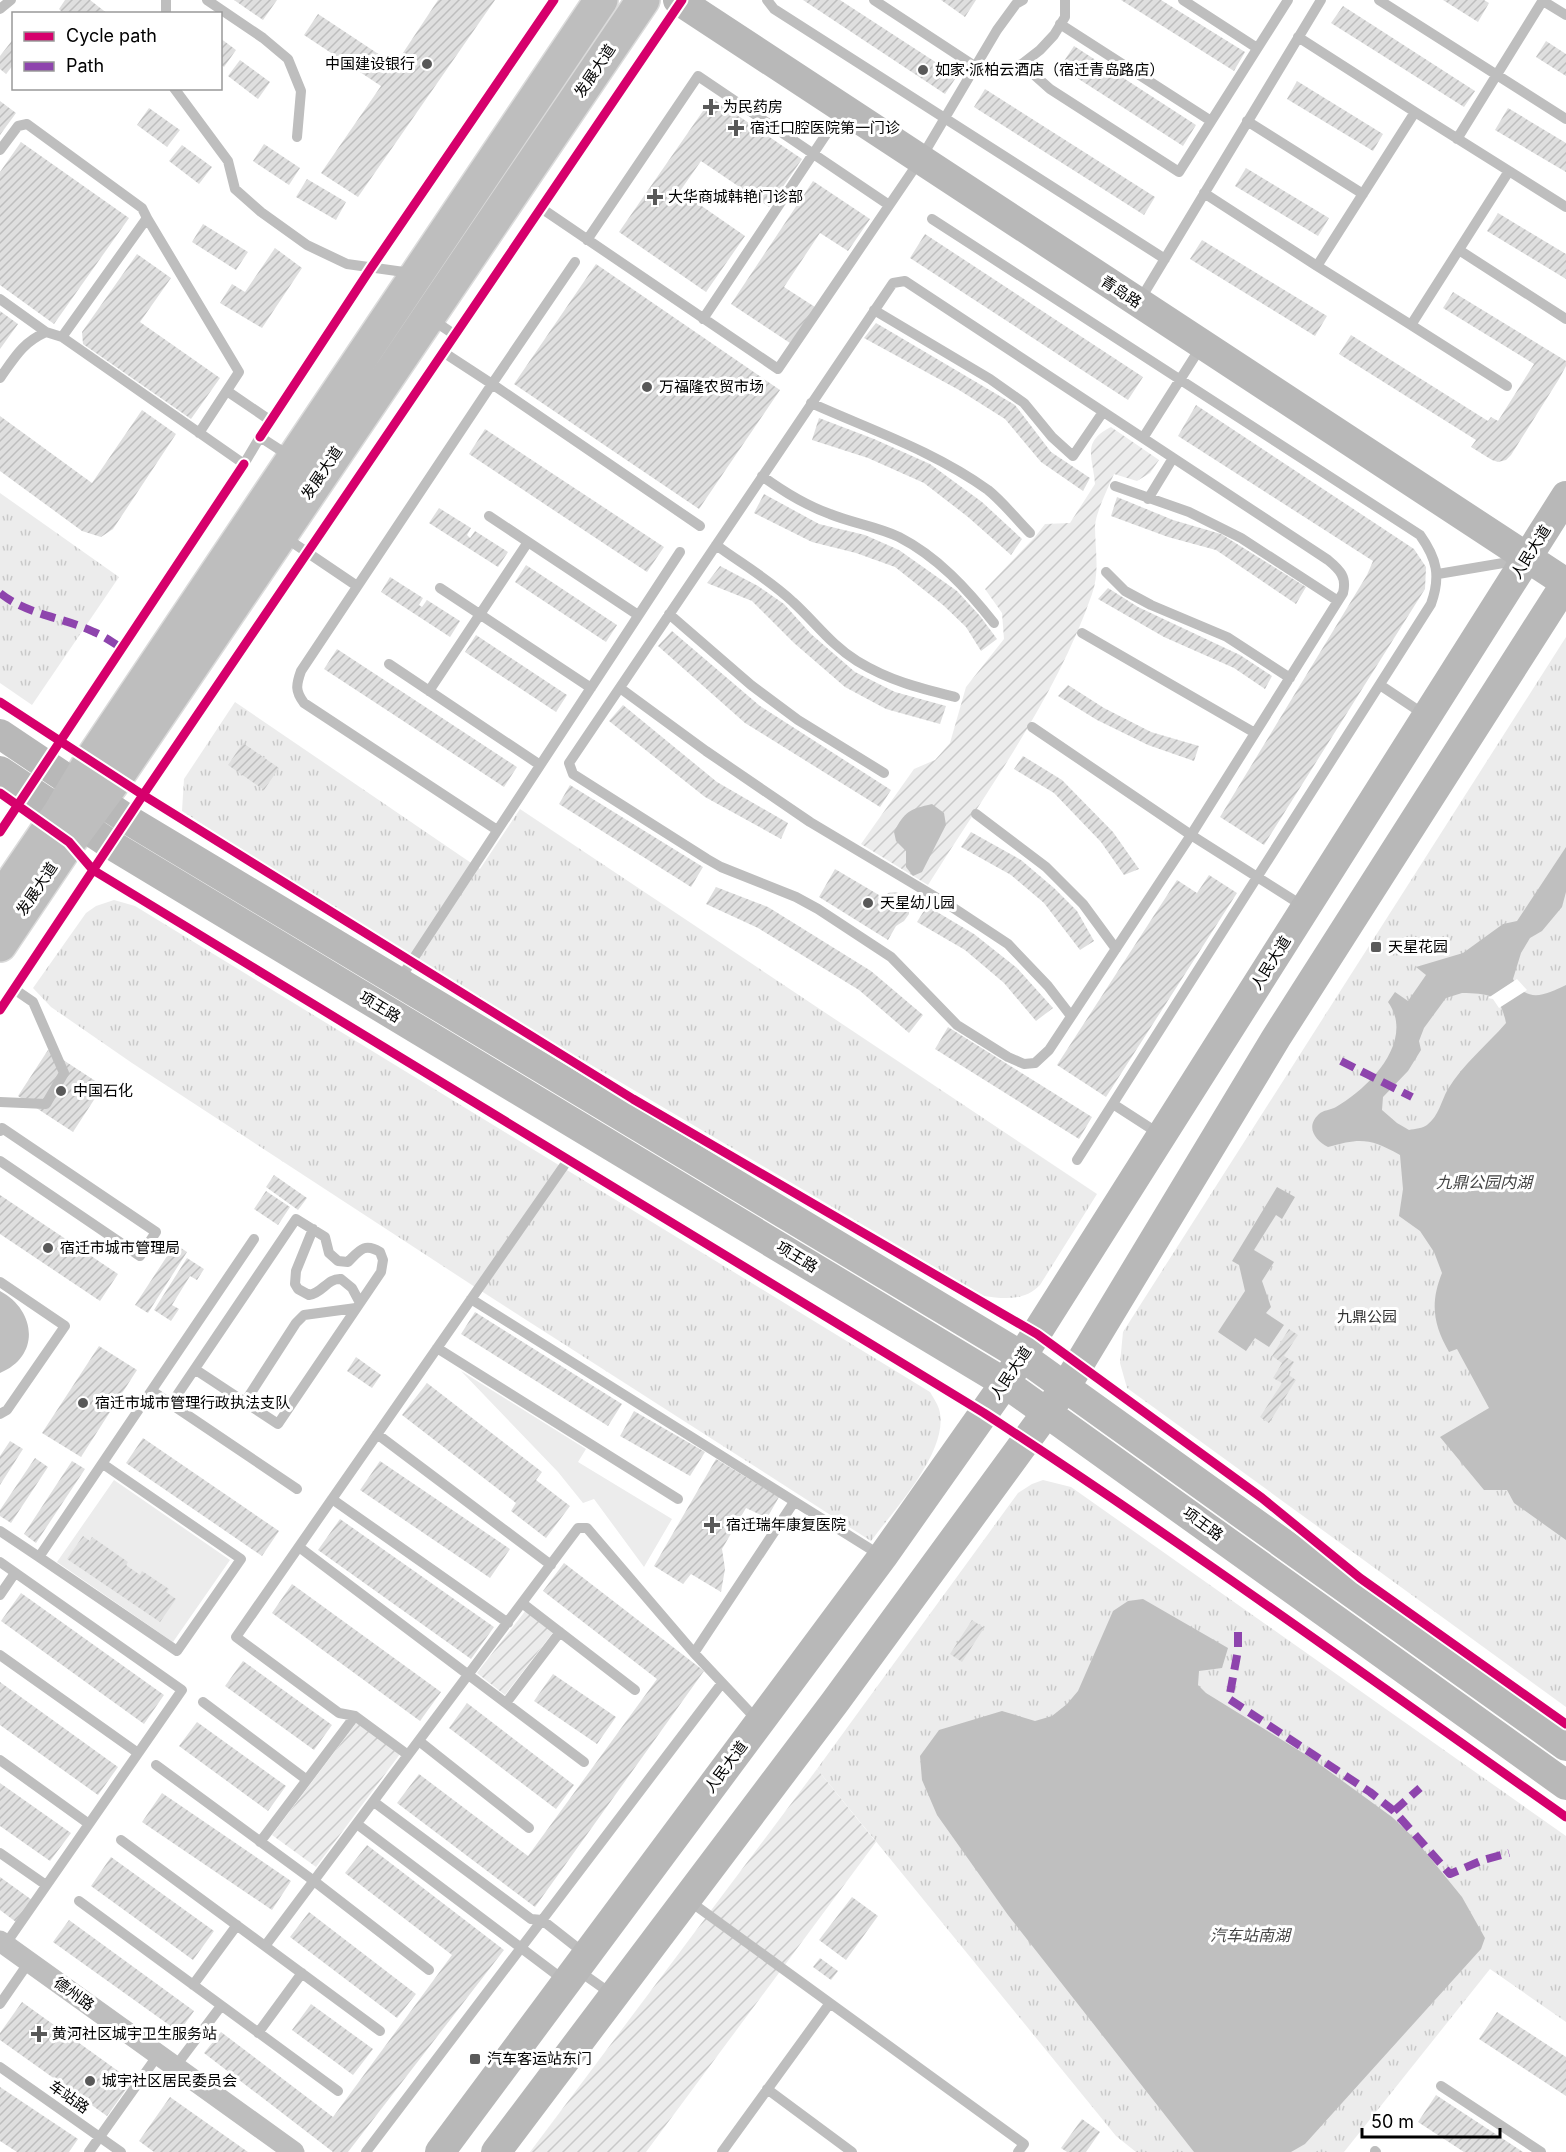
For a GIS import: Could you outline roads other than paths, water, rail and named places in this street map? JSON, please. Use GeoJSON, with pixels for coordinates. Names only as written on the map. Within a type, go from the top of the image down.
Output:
{"type":"FeatureCollection","features":[{"type":"Feature","properties":{"kind":"main road","name":"发展大道"},"geometry":{"type":"LineString","coordinates":[[0,945],[79,806],[91,760],[601,0]]}},
{"type":"Feature","properties":{"kind":"main road","name":"发展大道"},"geometry":{"type":"LineString","coordinates":[[0,900],[79,806],[280,535],[643,0]]}},
{"type":"Feature","properties":{"kind":"main road","name":"青岛路"},"geometry":{"type":"LineString","coordinates":[[678,0],[1566,583]]}},
{"type":"Feature","properties":{"kind":"main road","name":"人民大道"},"geometry":{"type":"LineString","coordinates":[[440,2152],[883,1556],[1005,1383],[1566,496]]}},
{"type":"Feature","properties":{"kind":"main road"},"geometry":{"type":"LineString","coordinates":[[496,2152],[688,1900],[1066,1386],[1276,1038],[1566,583]]}},
{"type":"Feature","properties":{"kind":"main road","name":"项王路"},"geometry":{"type":"LineString","coordinates":[[0,734],[79,806],[1005,1383],[1566,1785]]}},
{"type":"Feature","properties":{"kind":"main road","name":"项王路"},"geometry":{"type":"LineString","coordinates":[[0,771],[79,806],[398,982],[1023,1356],[1566,1746]]}},
{"type":"Feature","properties":{"kind":"street","name":"德州路"},"geometry":{"type":"LineString","coordinates":[[2,1943],[294,2152]]}},
{"type":"Feature","properties":{"kind":"lane"},"geometry":{"type":"LineString","coordinates":[[0,9],[11,0]]}},
{"type":"Feature","properties":{"kind":"lane"},"geometry":{"type":"LineString","coordinates":[[207,0],[263,38],[288,59],[301,91],[297,137]]}},
{"type":"Feature","properties":{"kind":"lane"},"geometry":{"type":"LineString","coordinates":[[767,0],[774,9],[1165,259]]}},
{"type":"Feature","properties":{"kind":"lane"},"geometry":{"type":"LineString","coordinates":[[874,0],[976,66],[1011,68],[1022,64],[1054,35],[1065,17],[1065,0]]}},
{"type":"Feature","properties":{"kind":"lane"},"geometry":{"type":"LineString","coordinates":[[1183,0],[1257,48]]}},
{"type":"Feature","properties":{"kind":"lane"},"geometry":{"type":"LineString","coordinates":[[1022,64],[1050,89],[1179,172],[1288,0]]}},
{"type":"Feature","properties":{"kind":"lane"},"geometry":{"type":"LineString","coordinates":[[1138,303],[1320,0]]}},
{"type":"Feature","properties":{"kind":"lane"},"geometry":{"type":"LineString","coordinates":[[1379,0],[1566,119]]}},
{"type":"Feature","properties":{"kind":"lane"},"geometry":{"type":"LineString","coordinates":[[1457,139],[1543,0],[1566,15]]}},
{"type":"Feature","properties":{"kind":"lane"},"geometry":{"type":"LineString","coordinates":[[541,208],[778,369],[920,160],[1016,1]]}},
{"type":"Feature","properties":{"kind":"lane"},"geometry":{"type":"LineString","coordinates":[[1060,24],[1211,121]]}},
{"type":"Feature","properties":{"kind":"lane"},"geometry":{"type":"LineString","coordinates":[[1298,37],[1566,207]]}},
{"type":"Feature","properties":{"kind":"lane"},"geometry":{"type":"LineString","coordinates":[[587,240],[698,76],[889,205]]}},
{"type":"Feature","properties":{"kind":"lane"},"geometry":{"type":"LineString","coordinates":[[175,90],[228,161],[235,189],[261,212],[307,244],[347,264],[418,274]]}},
{"type":"Feature","properties":{"kind":"lane"},"geometry":{"type":"LineString","coordinates":[[703,319],[843,109]]}},
{"type":"Feature","properties":{"kind":"lane"},"geometry":{"type":"LineString","coordinates":[[1317,266],[1415,112]]}},
{"type":"Feature","properties":{"kind":"lane"},"geometry":{"type":"LineString","coordinates":[[1248,121],[1363,194]]}},
{"type":"Feature","properties":{"kind":"lane"},"geometry":{"type":"LineString","coordinates":[[0,150],[18,126],[27,124],[142,208],[239,372],[199,433]]}},
{"type":"Feature","properties":{"kind":"lane"},"geometry":{"type":"LineString","coordinates":[[1411,325],[1509,171]]}},
{"type":"Feature","properties":{"kind":"lane"},"geometry":{"type":"LineString","coordinates":[[1204,193],[1507,386]]}},
{"type":"Feature","properties":{"kind":"lane"},"geometry":{"type":"LineString","coordinates":[[62,337],[147,218]]}},
{"type":"Feature","properties":{"kind":"lane"},"geometry":{"type":"LineString","coordinates":[[932,219],[1420,535],[1430,550],[1438,574],[1431,604],[1077,1160]]}},
{"type":"Feature","properties":{"kind":"lane"},"geometry":{"type":"LineString","coordinates":[[1459,250],[1566,319]]}},
{"type":"Feature","properties":{"kind":"lane"},"geometry":{"type":"LineString","coordinates":[[497,830],[304,703],[296,693],[296,683],[301,671],[357,586],[575,262]]}},
{"type":"Feature","properties":{"kind":"lane"},"geometry":{"type":"LineString","coordinates":[[905,281],[1328,560],[1341,571],[1346,583],[1343,593],[1191,835],[1049,1050],[1035,1062],[1024,1064],[1008,1057],[957,1025],[891,957],[818,909],[796,897],[721,867],[573,774],[569,763],[874,310],[893,283],[905,281]]}},
{"type":"Feature","properties":{"kind":"lane"},"geometry":{"type":"LineString","coordinates":[[0,298],[46,332],[62,337],[244,464],[260,437],[294,459]]}},
{"type":"Feature","properties":{"kind":"lane"},"geometry":{"type":"LineString","coordinates":[[874,310],[990,379],[1024,404],[1052,438],[1073,456],[1103,412]]}},
{"type":"Feature","properties":{"kind":"lane"},"geometry":{"type":"LineString","coordinates":[[428,317],[455,335]]}},
{"type":"Feature","properties":{"kind":"lane"},"geometry":{"type":"LineString","coordinates":[[0,378],[18,351],[30,339],[46,332]]}},
{"type":"Feature","properties":{"kind":"lane"},"geometry":{"type":"LineString","coordinates":[[1143,438],[1202,345]]}},
{"type":"Feature","properties":{"kind":"lane"},"geometry":{"type":"LineString","coordinates":[[443,352],[700,526]]}},
{"type":"Feature","properties":{"kind":"lane"},"geometry":{"type":"LineString","coordinates":[[227,391],[271,421]]}},
{"type":"Feature","properties":{"kind":"lane"},"geometry":{"type":"LineString","coordinates":[[811,403],[945,462],[989,492],[1030,533]]}},
{"type":"Feature","properties":{"kind":"lane"},"geometry":{"type":"LineString","coordinates":[[1148,499],[1173,458]]}},
{"type":"Feature","properties":{"kind":"lane"},"geometry":{"type":"LineString","coordinates":[[762,476],[789,496],[829,514],[898,537],[934,559],[970,593],[994,622]]}},
{"type":"Feature","properties":{"kind":"lane"},"geometry":{"type":"LineString","coordinates":[[1114,486],[1189,512],[1241,538],[1338,601]]}},
{"type":"Feature","properties":{"kind":"lane"},"geometry":{"type":"LineString","coordinates":[[489,516],[638,615]]}},
{"type":"Feature","properties":{"kind":"lane"},"geometry":{"type":"LineString","coordinates":[[280,535],[357,586]]}},
{"type":"Feature","properties":{"kind":"lane"},"geometry":{"type":"LineString","coordinates":[[429,691],[528,542]]}},
{"type":"Feature","properties":{"kind":"lane"},"geometry":{"type":"LineString","coordinates":[[716,545],[773,585],[795,604],[826,638],[856,660],[904,685],[955,697]]}},
{"type":"Feature","properties":{"kind":"lane"},"geometry":{"type":"LineString","coordinates":[[398,982],[680,552]]}},
{"type":"Feature","properties":{"kind":"lane"},"geometry":{"type":"LineString","coordinates":[[1438,574],[1527,559]]}},
{"type":"Feature","properties":{"kind":"lane"},"geometry":{"type":"LineString","coordinates":[[1106,572],[1125,591],[1151,605],[1227,637],[1290,678]]}},
{"type":"Feature","properties":{"kind":"lane"},"geometry":{"type":"LineString","coordinates":[[440,588],[591,688]]}},
{"type":"Feature","properties":{"kind":"lane"},"geometry":{"type":"LineString","coordinates":[[669,614],[760,692],[798,720],[884,773]]}},
{"type":"Feature","properties":{"kind":"lane"},"geometry":{"type":"LineString","coordinates":[[1082,633],[1255,734]]}},
{"type":"Feature","properties":{"kind":"lane"},"geometry":{"type":"LineString","coordinates":[[389,664],[540,765]]}},
{"type":"Feature","properties":{"kind":"lane"},"geometry":{"type":"LineString","coordinates":[[1380,685],[1427,716]]}},
{"type":"Feature","properties":{"kind":"lane"},"geometry":{"type":"LineString","coordinates":[[620,688],[706,752],[810,822],[949,905],[1008,944],[1048,986],[1071,1016]]}},
{"type":"Feature","properties":{"kind":"lane"},"geometry":{"type":"LineString","coordinates":[[1032,727],[1191,835],[1306,908]]}},
{"type":"Feature","properties":{"kind":"lane"},"geometry":{"type":"LineString","coordinates":[[976,814],[1046,867],[1083,904],[1116,949]]}},
{"type":"Feature","properties":{"kind":"lane"},"geometry":{"type":"LineString","coordinates":[[0,1102],[46,1104],[64,1073],[33,1002],[14,989]]}},
{"type":"Feature","properties":{"kind":"lane"},"geometry":{"type":"LineString","coordinates":[[1113,1104],[1162,1136]]}},
{"type":"Feature","properties":{"kind":"lane"},"geometry":{"type":"LineString","coordinates":[[0,1131],[2,1128],[156,1232],[140,1256],[0,1161]]}},
{"type":"Feature","properties":{"kind":"lane"},"geometry":{"type":"LineString","coordinates":[[408,1755],[355,1716],[339,1713],[236,1637],[567,1160]]}},
{"type":"Feature","properties":{"kind":"lane"},"geometry":{"type":"LineString","coordinates":[[171,1404],[296,1219],[325,1237],[328,1253],[338,1261],[348,1262],[362,1248],[368,1246],[383,1256],[381,1272],[278,1424],[196,1370]]}},
{"type":"Feature","properties":{"kind":"lane"},"geometry":{"type":"LineString","coordinates":[[314,1230],[296,1271],[295,1284],[309,1295],[321,1291],[331,1280],[341,1279],[352,1288],[358,1306]]}},
{"type":"Feature","properties":{"kind":"lane"},"geometry":{"type":"LineString","coordinates":[[39,1557],[254,1239]]}},
{"type":"Feature","properties":{"kind":"lane"},"geometry":{"type":"LineString","coordinates":[[0,1282],[65,1326],[7,1410],[0,1414]]}},
{"type":"Feature","properties":{"kind":"lane"},"geometry":{"type":"LineString","coordinates":[[471,1299],[883,1556]]}},
{"type":"Feature","properties":{"kind":"lane"},"geometry":{"type":"LineString","coordinates":[[244,1402],[296,1323],[304,1315],[358,1306]]}},
{"type":"Feature","properties":{"kind":"lane"},"geometry":{"type":"LineString","coordinates":[[436,1348],[678,1499]]}},
{"type":"Feature","properties":{"kind":"lane"},"geometry":{"type":"LineString","coordinates":[[152,1391],[297,1489]]}},
{"type":"Feature","properties":{"kind":"lane"},"geometry":{"type":"LineString","coordinates":[[377,1434],[551,1565]]}},
{"type":"Feature","properties":{"kind":"lane"},"geometry":{"type":"LineString","coordinates":[[0,1530],[177,1651],[241,1559],[103,1464]]}},
{"type":"Feature","properties":{"kind":"lane"},"geometry":{"type":"LineString","coordinates":[[332,1499],[508,1623]]}},
{"type":"Feature","properties":{"kind":"lane"},"geometry":{"type":"LineString","coordinates":[[694,1653],[794,1502]]}},
{"type":"Feature","properties":{"kind":"lane"},"geometry":{"type":"LineString","coordinates":[[265,1946],[578,1528],[587,1528],[694,1653],[759,1722]]}},
{"type":"Feature","properties":{"kind":"lane"},"geometry":{"type":"LineString","coordinates":[[298,1547],[584,1762]]}},
{"type":"Feature","properties":{"kind":"lane"},"geometry":{"type":"LineString","coordinates":[[0,1562],[182,1690],[46,1885],[2,1943]]}},
{"type":"Feature","properties":{"kind":"lane"},"geometry":{"type":"LineString","coordinates":[[0,1595],[15,1573]]}},
{"type":"Feature","properties":{"kind":"lane"},"geometry":{"type":"LineString","coordinates":[[522,1603],[635,1690]]}},
{"type":"Feature","properties":{"kind":"lane"},"geometry":{"type":"LineString","coordinates":[[506,1703],[560,1632]]}},
{"type":"Feature","properties":{"kind":"lane"},"geometry":{"type":"LineString","coordinates":[[0,1655],[138,1753]]}},
{"type":"Feature","properties":{"kind":"lane"},"geometry":{"type":"LineString","coordinates":[[366,2152],[722,1683]]}},
{"type":"Feature","properties":{"kind":"lane"},"geometry":{"type":"LineString","coordinates":[[203,1702],[307,1780]]}},
{"type":"Feature","properties":{"kind":"lane"},"geometry":{"type":"LineString","coordinates":[[260,1842],[355,1716]]}},
{"type":"Feature","properties":{"kind":"lane"},"geometry":{"type":"LineString","coordinates":[[419,1741],[529,1828]]}},
{"type":"Feature","properties":{"kind":"lane"},"geometry":{"type":"LineString","coordinates":[[0,1760],[89,1824]]}},
{"type":"Feature","properties":{"kind":"lane"},"geometry":{"type":"LineString","coordinates":[[156,1765],[314,1881],[429,1970]]}},
{"type":"Feature","properties":{"kind":"lane"},"geometry":{"type":"LineString","coordinates":[[374,1802],[531,1919],[542,1920],[576,1968]]}},
{"type":"Feature","properties":{"kind":"lane"},"geometry":{"type":"LineString","coordinates":[[357,1824],[521,1948],[576,1968],[615,1996]]}},
{"type":"Feature","properties":{"kind":"lane"},"geometry":{"type":"LineString","coordinates":[[121,1840],[380,2031]]}},
{"type":"Feature","properties":{"kind":"lane"},"geometry":{"type":"LineString","coordinates":[[0,1853],[46,1885]]}},
{"type":"Feature","properties":{"kind":"lane"},"geometry":{"type":"LineString","coordinates":[[688,1900],[1024,2144],[1018,2152]]}},
{"type":"Feature","properties":{"kind":"lane"},"geometry":{"type":"LineString","coordinates":[[79,1901],[338,2091]]}},
{"type":"Feature","properties":{"kind":"lane"},"geometry":{"type":"LineString","coordinates":[[193,1985],[237,1925]]}},
{"type":"Feature","properties":{"kind":"lane"},"geometry":{"type":"LineString","coordinates":[[0,2004],[29,1962]]}},
{"type":"Feature","properties":{"kind":"lane"},"geometry":{"type":"LineString","coordinates":[[258,2033],[302,1974]]}},
{"type":"Feature","properties":{"kind":"lane"},"geometry":{"type":"LineString","coordinates":[[722,2152],[830,2003]]}},
{"type":"Feature","properties":{"kind":"lane"},"geometry":{"type":"LineString","coordinates":[[175,2067],[221,2006]]}},
{"type":"Feature","properties":{"kind":"lane"},"geometry":{"type":"LineString","coordinates":[[89,2152],[158,2055]]}},
{"type":"Feature","properties":{"kind":"lane","name":"车站路"},"geometry":{"type":"LineString","coordinates":[[0,2067],[121,2152]]}},
{"type":"Feature","properties":{"kind":"lane"},"geometry":{"type":"LineString","coordinates":[[1442,2086],[1541,2152]]}},
{"type":"Feature","properties":{"kind":"lane"},"geometry":{"type":"LineString","coordinates":[[767,2089],[852,2152]]}},
{"type":"Feature","properties":{"kind":"water"},"geometry":{"type":"Polygon","coordinates":[[[932,804],[944,813],[946,825],[922,872],[913,876],[906,867],[906,851],[896,841],[894,832],[901,819],[909,812],[932,804]]]}},
{"type":"Feature","properties":{"kind":"water","name":"九鼎公园内湖"},"geometry":{"type":"Polygon","coordinates":[[[1566,847],[1566,892],[1562,907],[1542,931],[1530,938],[1521,953],[1513,979],[1518,987],[1530,995],[1544,994],[1566,985],[1566,1540],[1514,1503],[1507,1490],[1484,1490],[1440,1437],[1489,1408],[1457,1349],[1449,1352],[1439,1332],[1435,1304],[1442,1273],[1434,1252],[1420,1231],[1399,1216],[1403,1189],[1400,1155],[1381,1145],[1365,1141],[1328,1147],[1319,1141],[1312,1128],[1319,1114],[1349,1099],[1374,1076],[1384,1062],[1392,1048],[1396,1032],[1395,1017],[1388,1002],[1395,992],[1408,1001],[1426,975],[1416,967],[1463,953],[1503,924],[1517,921],[1566,847]],[[1462,993],[1446,998],[1424,1028],[1419,1041],[1421,1050],[1408,1071],[1383,1097],[1382,1110],[1409,1130],[1423,1127],[1431,1121],[1454,1080],[1506,1023],[1500,1006],[1492,997],[1462,993]]]}},
{"type":"Feature","properties":{"kind":"water"},"geometry":{"type":"Polygon","coordinates":[[[1277,1187],[1295,1197],[1282,1219],[1276,1215],[1254,1250],[1274,1262],[1262,1281],[1271,1307],[1266,1313],[1284,1325],[1269,1347],[1255,1338],[1246,1351],[1218,1332],[1245,1291],[1239,1265],[1232,1261],[1277,1187]]]}},
{"type":"Feature","properties":{"kind":"water"},"geometry":{"type":"Polygon","coordinates":[[[0,1291],[21,1309],[27,1321],[29,1333],[28,1345],[22,1356],[0,1373],[0,1291]]]}},
{"type":"Feature","properties":{"kind":"water","name":"汽车站南湖"},"geometry":{"type":"Polygon","coordinates":[[[1143,1599],[1228,1648],[1222,1668],[1199,1671],[1198,1685],[1206,1693],[1311,1758],[1392,1817],[1414,1838],[1462,1897],[1485,1938],[1481,1949],[1305,2144],[1291,2152],[1194,2152],[1008,1915],[937,1815],[922,1780],[920,1756],[939,1730],[1002,1711],[1035,1721],[1052,1716],[1067,1704],[1078,1691],[1113,1611],[1128,1601],[1143,1599]]]}},
{"type":"Feature","properties":{"kind":"place","name":"中国建设银行"},"geometry":{"type":"Point","coordinates":[427,64]}},
{"type":"Feature","properties":{"kind":"place","name":"如家·派柏云酒店（宿迁青岛路店）"},"geometry":{"type":"Point","coordinates":[923,70]}},
{"type":"Feature","properties":{"kind":"place","name":"为民药房"},"geometry":{"type":"Point","coordinates":[711,107]}},
{"type":"Feature","properties":{"kind":"place","name":"宿迁口腔医院第一门诊"},"geometry":{"type":"Point","coordinates":[736,128]}},
{"type":"Feature","properties":{"kind":"place","name":"大华商城韩艳门诊部"},"geometry":{"type":"Point","coordinates":[655,197]}},
{"type":"Feature","properties":{"kind":"place","name":"万福隆农贸市场"},"geometry":{"type":"Point","coordinates":[647,387]}},
{"type":"Feature","properties":{"kind":"place","name":"天星幼儿园"},"geometry":{"type":"Point","coordinates":[868,903]}},
{"type":"Feature","properties":{"kind":"place","name":"天星花园"},"geometry":{"type":"Point","coordinates":[1376,947]}},
{"type":"Feature","properties":{"kind":"place","name":"中国石化"},"geometry":{"type":"Point","coordinates":[61,1091]}},
{"type":"Feature","properties":{"kind":"place","name":"宿迁市城市管理局"},"geometry":{"type":"Point","coordinates":[48,1248]}},
{"type":"Feature","properties":{"kind":"place","name":"宿迁市城市管理行政执法支队"},"geometry":{"type":"Point","coordinates":[83,1403]}},
{"type":"Feature","properties":{"kind":"place","name":"宿迁瑞年康复医院"},"geometry":{"type":"Point","coordinates":[712,1525]}},
{"type":"Feature","properties":{"kind":"place","name":"黄河社区城宇卫生服务站"},"geometry":{"type":"Point","coordinates":[39,2034]}},
{"type":"Feature","properties":{"kind":"place","name":"汽车客运站东门"},"geometry":{"type":"Point","coordinates":[475,2059]}},
{"type":"Feature","properties":{"kind":"place","name":"城宇社区居民委员会"},"geometry":{"type":"Point","coordinates":[90,2081]}},
{"type":"Feature","properties":{"kind":"park label","name":"九鼎公园"},"geometry":{"type":"Point","coordinates":[1367,1317]}}]}
